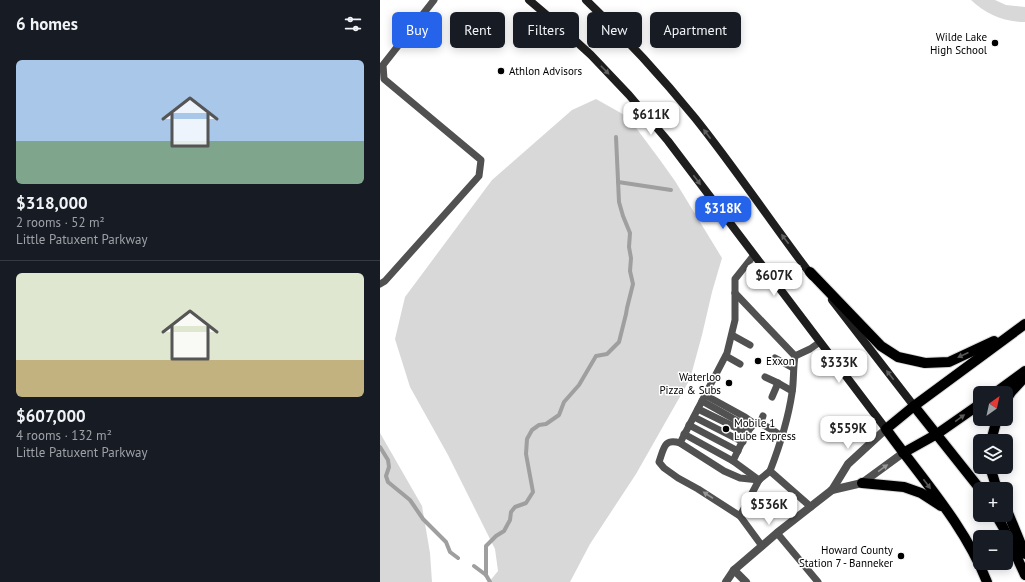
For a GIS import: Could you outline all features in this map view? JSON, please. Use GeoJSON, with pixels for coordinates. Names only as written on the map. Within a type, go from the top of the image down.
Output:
{"type":"FeatureCollection","features":[{"type":"Feature","properties":{"kind":"main road"},"geometry":{"type":"LineString","coordinates":[[529,0],[591,55],[629,95],[668,141],[948,511],[969,544],[987,582]]}},
{"type":"Feature","properties":{"kind":"main road"},"geometry":{"type":"LineString","coordinates":[[586,0],[618,29],[657,72],[691,113],[810,272],[975,482]]}},
{"type":"Feature","properties":{"kind":"main road"},"geometry":{"type":"LineString","coordinates":[[810,272],[880,346],[898,357],[925,363],[949,362],[1012,333]]}},
{"type":"Feature","properties":{"kind":"main road"},"geometry":{"type":"LineString","coordinates":[[886,429],[914,406],[1025,324]]}},
{"type":"Feature","properties":{"kind":"main road"},"geometry":{"type":"LineString","coordinates":[[1005,386],[1025,371]]}},
{"type":"Feature","properties":{"kind":"main road"},"geometry":{"type":"LineString","coordinates":[[1013,390],[1025,377]]}},
{"type":"Feature","properties":{"kind":"main road"},"geometry":{"type":"LineString","coordinates":[[903,453],[937,434],[973,409]]}},
{"type":"Feature","properties":{"kind":"main road"},"geometry":{"type":"LineString","coordinates":[[862,484],[904,487],[920,493],[948,511]]}},
{"type":"Feature","properties":{"kind":"main road"},"geometry":{"type":"LineString","coordinates":[[1000,522],[1025,575]]}},
{"type":"Feature","properties":{"kind":"main road"},"geometry":{"type":"LineString","coordinates":[[1013,522],[1025,554]]}},
{"type":"Feature","properties":{"kind":"street"},"geometry":{"type":"LineString","coordinates":[[726,582],[734,570],[777,533],[832,490],[848,464],[886,429]]}},
{"type":"Feature","properties":{"kind":"street"},"geometry":{"type":"LineString","coordinates":[[832,490],[862,484],[903,453]]}},
{"type":"Feature","properties":{"kind":"street"},"geometry":{"type":"LineString","coordinates":[[734,570],[746,582]]}},
{"type":"Feature","properties":{"kind":"lane"},"geometry":{"type":"LineString","coordinates":[[380,284],[385,281],[479,176],[480,160],[384,79],[382,65],[434,0]]}},
{"type":"Feature","properties":{"kind":"lane"},"geometry":{"type":"LineString","coordinates":[[680,442],[726,356],[735,320],[735,279],[754,255]]}},
{"type":"Feature","properties":{"kind":"lane"},"geometry":{"type":"LineString","coordinates":[[735,293],[795,356]]}},
{"type":"Feature","properties":{"kind":"lane"},"geometry":{"type":"LineString","coordinates":[[732,335],[750,345]]}},
{"type":"Feature","properties":{"kind":"lane"},"geometry":{"type":"LineString","coordinates":[[795,356],[810,349],[820,342]]}},
{"type":"Feature","properties":{"kind":"lane"},"geometry":{"type":"LineString","coordinates":[[726,356],[740,364]]}},
{"type":"Feature","properties":{"kind":"lane"},"geometry":{"type":"LineString","coordinates":[[740,516],[759,480],[770,471],[783,437],[792,391],[795,356]]}},
{"type":"Feature","properties":{"kind":"lane"},"geometry":{"type":"LineString","coordinates":[[775,358],[793,368]]}},
{"type":"Feature","properties":{"kind":"lane"},"geometry":{"type":"LineString","coordinates":[[765,377],[792,391]]}},
{"type":"Feature","properties":{"kind":"lane"},"geometry":{"type":"LineString","coordinates":[[772,397],[778,383]]}},
{"type":"Feature","properties":{"kind":"lane"},"geometry":{"type":"LineString","coordinates":[[704,398],[745,416],[753,427]]}},
{"type":"Feature","properties":{"kind":"lane"},"geometry":{"type":"LineString","coordinates":[[698,409],[783,437]]}},
{"type":"Feature","properties":{"kind":"lane"},"geometry":{"type":"LineString","coordinates":[[733,461],[753,427],[763,416]]}},
{"type":"Feature","properties":{"kind":"lane"},"geometry":{"type":"LineString","coordinates":[[694,417],[743,442]]}},
{"type":"Feature","properties":{"kind":"lane"},"geometry":{"type":"LineString","coordinates":[[689,425],[738,452]]}},
{"type":"Feature","properties":{"kind":"lane"},"geometry":{"type":"LineString","coordinates":[[684,434],[733,461],[759,480]]}},
{"type":"Feature","properties":{"kind":"lane"},"geometry":{"type":"LineString","coordinates":[[759,480],[740,478],[724,471],[680,442],[673,441],[666,443],[659,462],[664,468],[740,516],[762,546]]}},
{"type":"Feature","properties":{"kind":"lane"},"geometry":{"type":"LineString","coordinates":[[770,471],[811,507]]}},
{"type":"Feature","properties":{"kind":"lane"},"geometry":{"type":"LineString","coordinates":[[777,533],[818,582]]}},
{"type":"Feature","properties":{"kind":"shaded area"},"geometry":{"type":"Polygon","coordinates":[[[971,0],[995,0],[1006,5],[1025,7],[1025,22],[1003,19],[989,13],[971,0]]]}},
{"type":"Feature","properties":{"kind":"shaded area"},"geometry":{"type":"Polygon","coordinates":[[[596,99],[628,117],[675,181],[722,258],[690,379],[636,474],[590,544],[570,582],[489,582],[498,571],[495,549],[448,455],[410,387],[395,339],[405,297],[492,180],[572,110],[596,99]]]}},
{"type":"Feature","properties":{"kind":"shaded area"},"geometry":{"type":"Polygon","coordinates":[[[380,433],[422,506],[430,553],[432,582],[380,582],[380,433]]]}},
{"type":"Feature","properties":{"kind":"waterway"},"geometry":{"type":"LineString","coordinates":[[486,575],[486,546],[496,536],[504,531],[510,520],[511,512],[515,507],[526,503],[533,492],[526,454],[527,439],[532,430],[539,425],[546,424],[559,415],[564,402],[579,385],[596,356],[607,354],[619,342],[633,284],[630,271],[630,233],[619,202],[616,137]]}},
{"type":"Feature","properties":{"kind":"waterway"},"geometry":{"type":"LineString","coordinates":[[618,182],[671,190]]}},
{"type":"Feature","properties":{"kind":"waterway"},"geometry":{"type":"LineString","coordinates":[[380,447],[388,460],[389,467],[386,476],[388,482],[410,500],[423,519],[446,542],[450,552],[458,558]]}},
{"type":"Feature","properties":{"kind":"waterway"},"geometry":{"type":"LineString","coordinates":[[474,566],[486,575],[490,582]]}},
{"type":"Feature","properties":{"kind":"place","name":"Wilde Lake High School"},"geometry":{"type":"Point","coordinates":[995,43]}},
{"type":"Feature","properties":{"kind":"place","name":"Athlon Advisors"},"geometry":{"type":"Point","coordinates":[501,71]}},
{"type":"Feature","properties":{"kind":"place","name":"Exxon"},"geometry":{"type":"Point","coordinates":[758,361]}},
{"type":"Feature","properties":{"kind":"place","name":"Waterloo Pizza & Subs"},"geometry":{"type":"Point","coordinates":[729,383]}},
{"type":"Feature","properties":{"kind":"place","name":"Mobile 1 Lube Express"},"geometry":{"type":"Point","coordinates":[726,429]}},
{"type":"Feature","properties":{"kind":"place","name":"Howard County Station 7 - Banneker"},"geometry":{"type":"Point","coordinates":[901,556]}}]}
